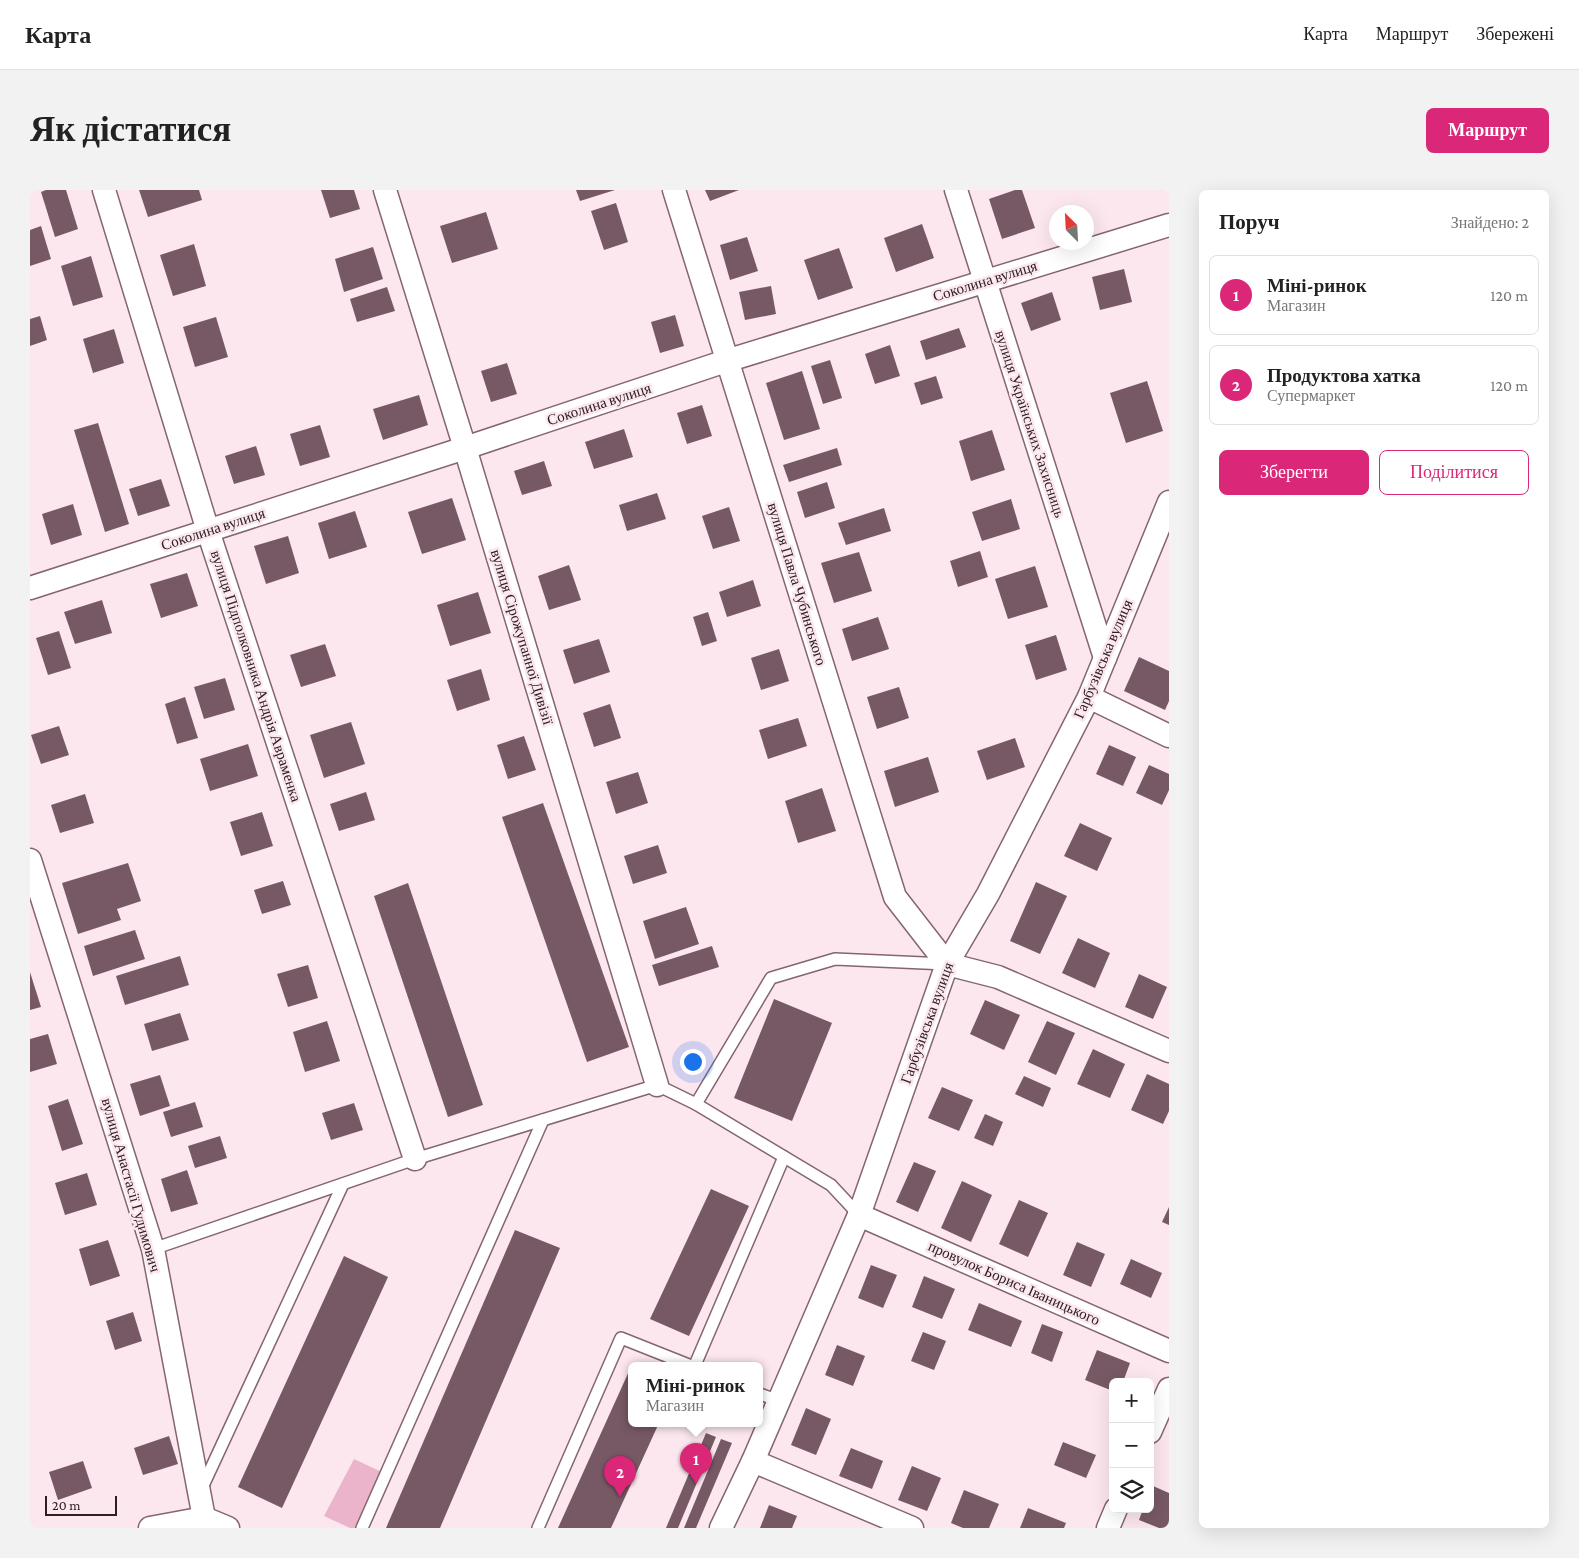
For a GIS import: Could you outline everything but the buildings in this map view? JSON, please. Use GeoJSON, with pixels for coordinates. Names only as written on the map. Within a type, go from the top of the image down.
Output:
{"type":"FeatureCollection","features":[{"type":"Feature","properties":{"kind":"street","name":"вулиця Підполковника Андрія Авраменка"},"geometry":{"type":"LineString","coordinates":[[104,190],[208,530],[415,1159]]}},
{"type":"Feature","properties":{"kind":"street","name":"вулиця Сірожупанної Дивізії"},"geometry":{"type":"LineString","coordinates":[[385,190],[465,448],[656,1085]]}},
{"type":"Feature","properties":{"kind":"street","name":"вулиця Павла Чубинського"},"geometry":{"type":"LineString","coordinates":[[674,190],[895,897],[947,964]]}},
{"type":"Feature","properties":{"kind":"street","name":"вулиця Українських Захисниць"},"geometry":{"type":"LineString","coordinates":[[956,190],[1105,658]]}},
{"type":"Feature","properties":{"kind":"street","name":"Соколина вулиця"},"geometry":{"type":"LineString","coordinates":[[30,588],[465,448],[726,361],[1169,225]]}},
{"type":"Feature","properties":{"kind":"street","name":"Гарбузівська вулиця"},"geometry":{"type":"LineString","coordinates":[[763,1421],[769,1397],[859,1215],[947,964],[988,894],[1089,697],[1169,502]]}},
{"type":"Feature","properties":{"kind":"street"},"geometry":{"type":"LineString","coordinates":[[1089,697],[1169,736]]}},
{"type":"Feature","properties":{"kind":"street","name":"вулиця Анастасії Гудимович"},"geometry":{"type":"LineString","coordinates":[[30,860],[153,1249],[204,1518]]}},
{"type":"Feature","properties":{"kind":"street"},"geometry":{"type":"LineString","coordinates":[[947,964],[998,977],[1169,1051]]}},
{"type":"Feature","properties":{"kind":"street","name":"провулок Бориса Іваницького"},"geometry":{"type":"LineString","coordinates":[[859,1215],[1169,1351]]}},
{"type":"Feature","properties":{"kind":"street"},"geometry":{"type":"LineString","coordinates":[[1154,1423],[1169,1389]]}},
{"type":"Feature","properties":{"kind":"street","name":"Гарбузівська вулиця"},"geometry":{"type":"LineString","coordinates":[[721,1528],[753,1461],[762,1427]]}},
{"type":"Feature","properties":{"kind":"street"},"geometry":{"type":"LineString","coordinates":[[753,1461],[912,1528]]}},
{"type":"Feature","properties":{"kind":"street"},"geometry":{"type":"LineString","coordinates":[[1108,1528],[1114,1513]]}},
{"type":"Feature","properties":{"kind":"street"},"geometry":{"type":"LineString","coordinates":[[150,1528],[204,1518],[228,1528]]}},
{"type":"Feature","properties":{"kind":"lane"},"geometry":{"type":"LineString","coordinates":[[696,1104],[771,978],[835,958],[947,964]]}},
{"type":"Feature","properties":{"kind":"lane"},"geometry":{"type":"LineString","coordinates":[[153,1249],[415,1159],[656,1085],[696,1104],[830,1185],[859,1215]]}},
{"type":"Feature","properties":{"kind":"lane"},"geometry":{"type":"LineString","coordinates":[[362,1528],[543,1120]]}},
{"type":"Feature","properties":{"kind":"lane"},"geometry":{"type":"LineString","coordinates":[[696,1362],[784,1157]]}},
{"type":"Feature","properties":{"kind":"lane"},"geometry":{"type":"LineString","coordinates":[[199,1494],[343,1184]]}},
{"type":"Feature","properties":{"kind":"lane"},"geometry":{"type":"LineString","coordinates":[[538,1528],[621,1338],[681,1362]]}},
{"type":"Feature","properties":{"kind":"shaded area"},"geometry":{"type":"Polygon","coordinates":[[[354,1459],[384,1473],[357,1528],[350,1528],[324,1516],[354,1459]]]}},
{"type":"Feature","properties":{"kind":"place","name":"Міні-ринок"},"geometry":{"type":"Point","coordinates":[696,1484]}},
{"type":"Feature","properties":{"kind":"place","name":"Продуктова хатка"},"geometry":{"type":"Point","coordinates":[620,1497]}}]}
